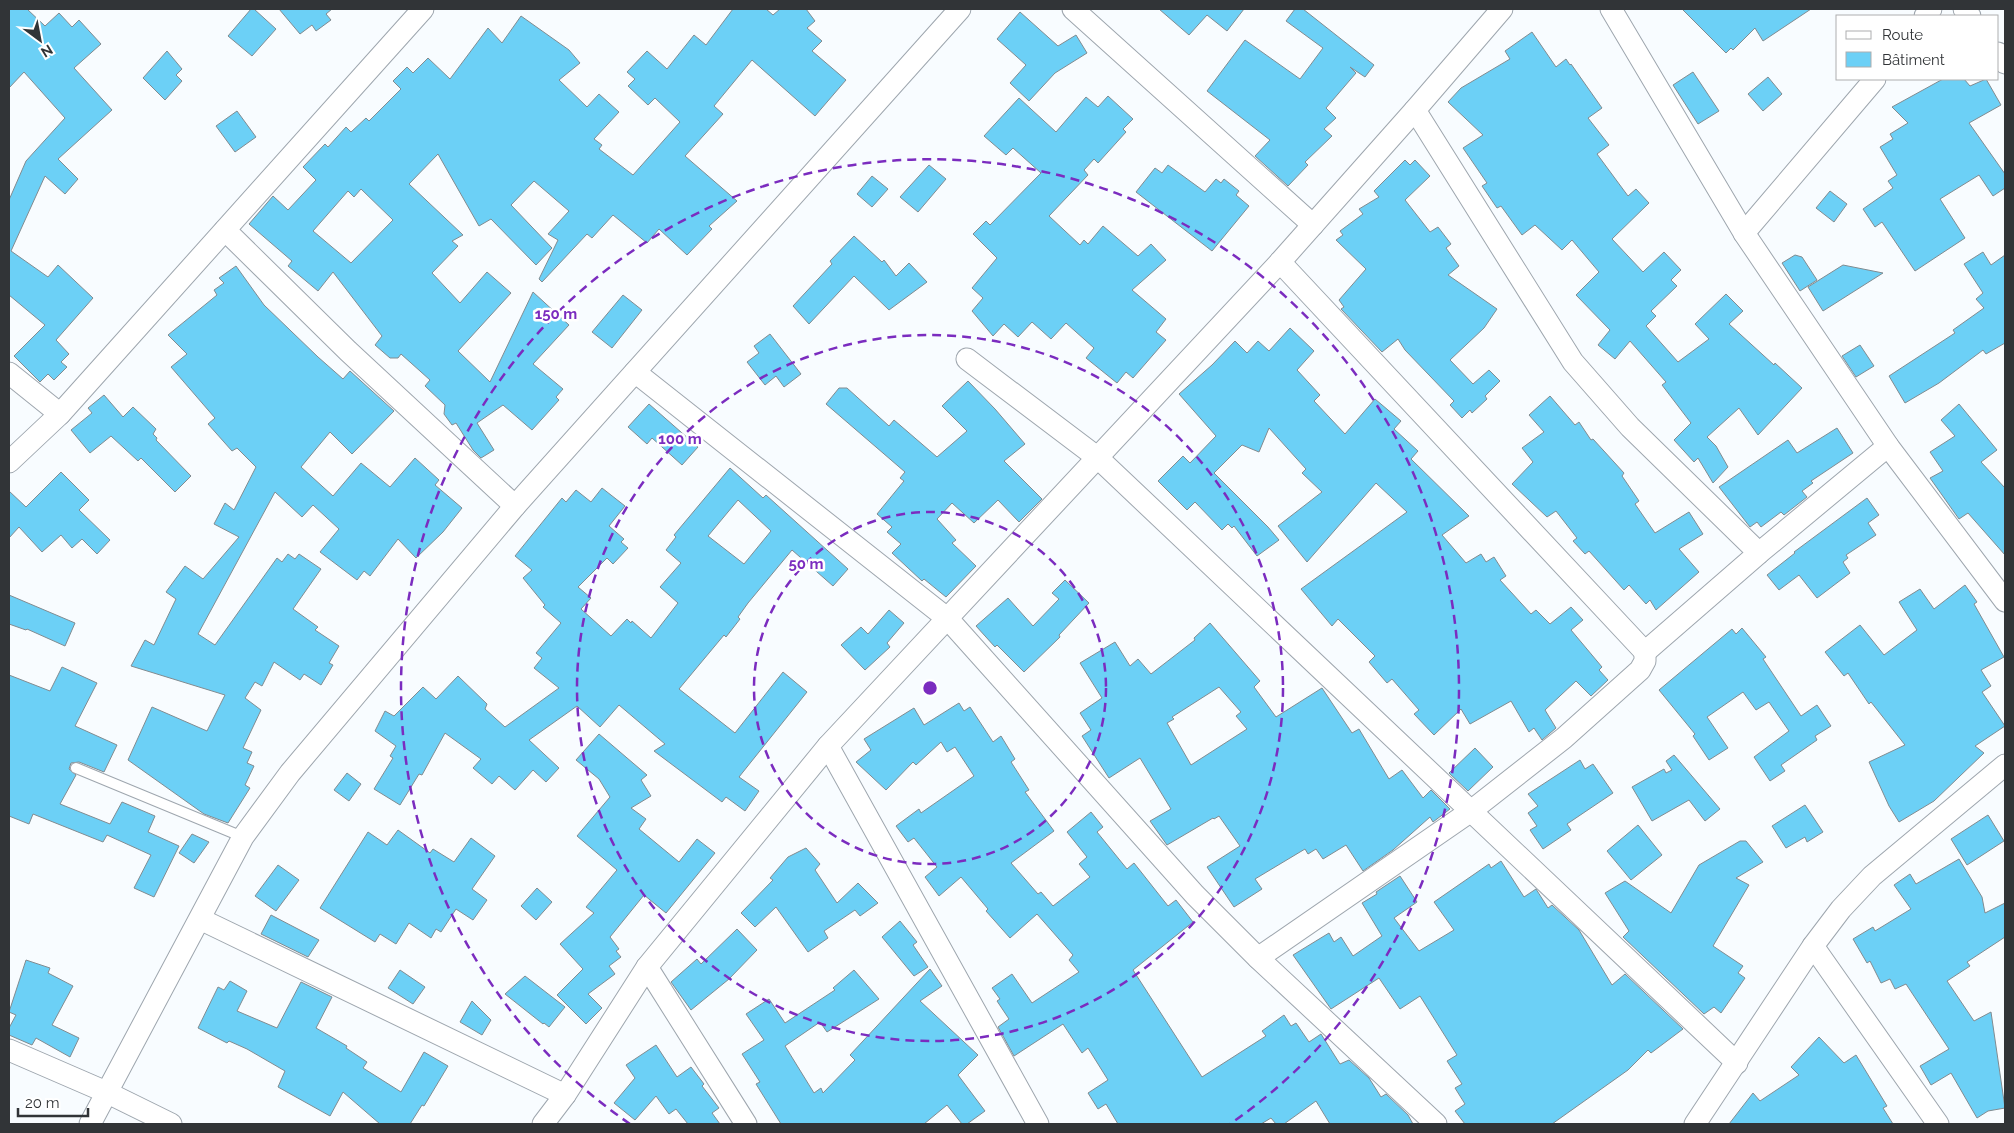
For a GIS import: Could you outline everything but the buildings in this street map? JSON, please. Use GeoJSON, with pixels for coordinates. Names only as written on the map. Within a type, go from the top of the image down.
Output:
{"type":"FeatureCollection","features":[{"type":"Feature","properties":{"kind":"street"},"geometry":{"type":"LineString","coordinates":[[9,462],[60,414],[423,9]]}},
{"type":"Feature","properties":{"kind":"street"},"geometry":{"type":"LineString","coordinates":[[90,1124],[243,837],[290,773],[514,506],[960,9]]}},
{"type":"Feature","properties":{"kind":"street"},"geometry":{"type":"LineString","coordinates":[[1074,9],[1313,226]]}},
{"type":"Feature","properties":{"kind":"street"},"geometry":{"type":"LineString","coordinates":[[544,1124],[565,1095],[647,967],[828,746],[1313,226],[1502,9]]}},
{"type":"Feature","properties":{"kind":"street"},"geometry":{"type":"LineString","coordinates":[[1612,9],[1744,234],[1888,446],[2005,601]]}},
{"type":"Feature","properties":{"kind":"street"},"geometry":{"type":"LineString","coordinates":[[1744,234],[1874,80]]}},
{"type":"Feature","properties":{"kind":"street"},"geometry":{"type":"LineString","coordinates":[[1415,110],[1573,362],[1630,427],[1759,553]]}},
{"type":"Feature","properties":{"kind":"street"},"geometry":{"type":"LineString","coordinates":[[225,230],[348,351],[514,506]]}},
{"type":"Feature","properties":{"kind":"street"},"geometry":{"type":"LineString","coordinates":[[1258,958],[1470,810],[1564,738],[1640,670],[1645,661],[1644,652],[1280,262]]}},
{"type":"Feature","properties":{"kind":"street"},"geometry":{"type":"LineString","coordinates":[[967,359],[1098,458],[1737,1063]]}},
{"type":"Feature","properties":{"kind":"street"},"geometry":{"type":"LineString","coordinates":[[634,372],[948,619],[1195,894],[1258,958],[1436,1124]]}},
{"type":"Feature","properties":{"kind":"street"},"geometry":{"type":"LineString","coordinates":[[9,374],[60,414]]}},
{"type":"Feature","properties":{"kind":"street"},"geometry":{"type":"LineString","coordinates":[[1644,652],[1888,446]]}},
{"type":"Feature","properties":{"kind":"street"},"geometry":{"type":"LineString","coordinates":[[828,746],[1038,1124]]}},
{"type":"Feature","properties":{"kind":"street"},"geometry":{"type":"LineString","coordinates":[[1695,1124],[1813,946],[1841,909],[1872,876],[2005,765]]}},
{"type":"Feature","properties":{"kind":"street"},"geometry":{"type":"LineString","coordinates":[[200,919],[565,1095]]}},
{"type":"Feature","properties":{"kind":"street"},"geometry":{"type":"LineString","coordinates":[[1813,946],[1938,1124]]}},
{"type":"Feature","properties":{"kind":"street"},"geometry":{"type":"LineString","coordinates":[[647,967],[746,1124]]}},
{"type":"Feature","properties":{"kind":"street"},"geometry":{"type":"LineString","coordinates":[[9,1050],[106,1092],[170,1124]]}},
{"type":"Feature","properties":{"kind":"lane"},"geometry":{"type":"LineString","coordinates":[[76,768],[243,837]]}}]}
